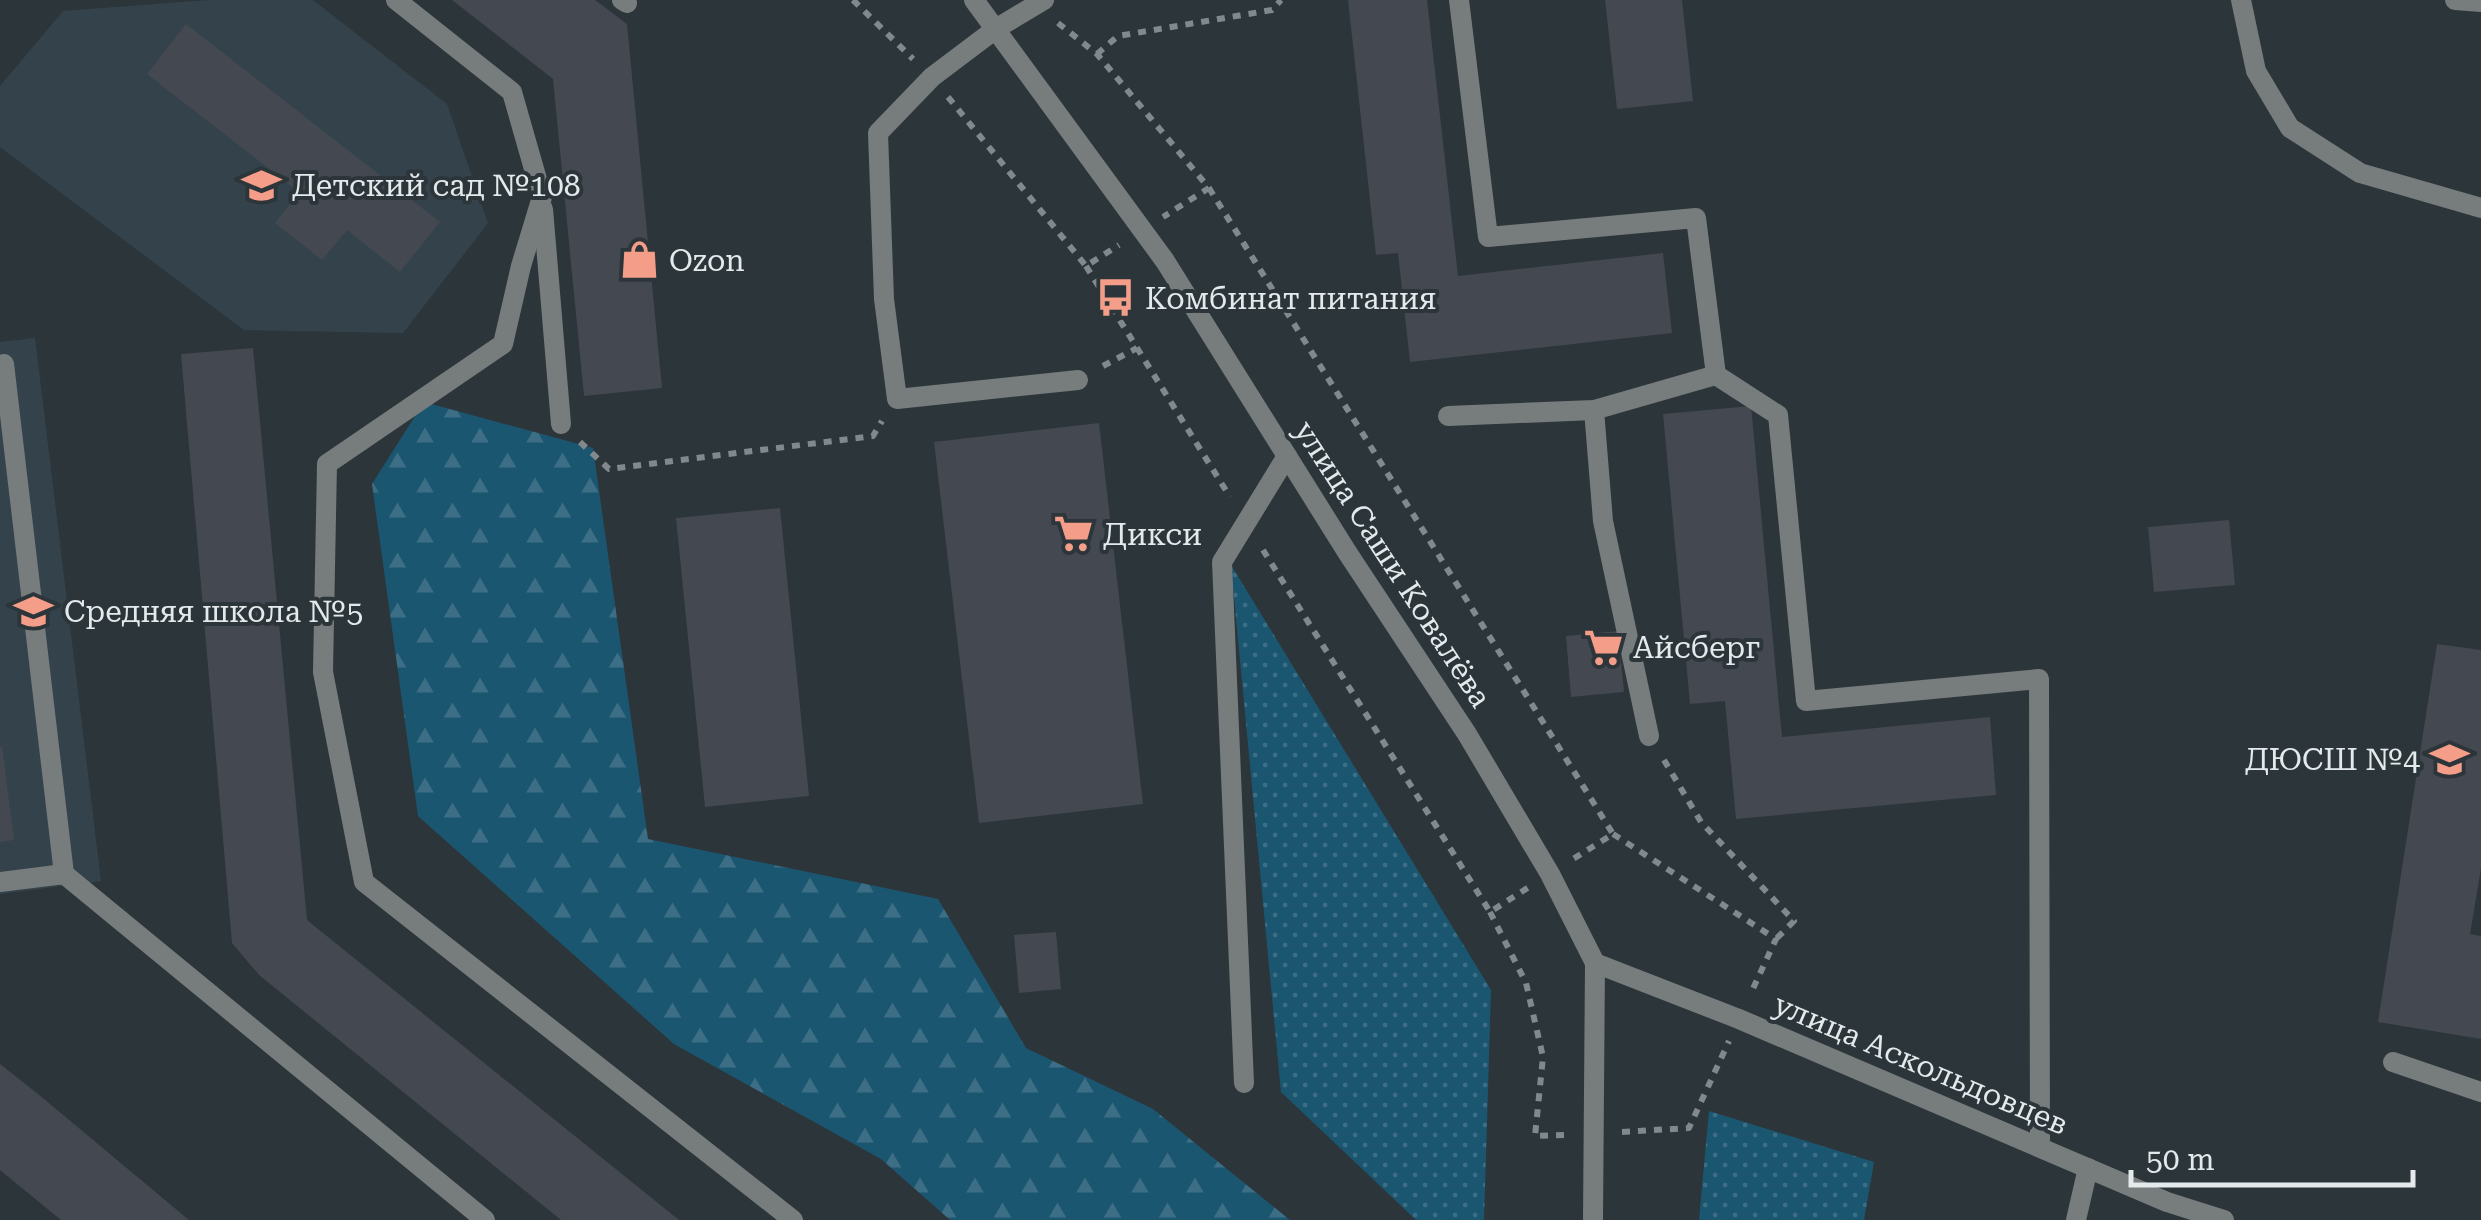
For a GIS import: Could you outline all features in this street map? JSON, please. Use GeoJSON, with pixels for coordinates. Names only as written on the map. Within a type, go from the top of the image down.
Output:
{"type":"FeatureCollection","features":[{"type":"Feature","properties":{"kind":"street"},"geometry":{"type":"LineString","coordinates":[[396,0],[512,92],[542,197],[561,424]]}},
{"type":"Feature","properties":{"kind":"street","name":"улица Саши Ковалёва"},"geometry":{"type":"LineString","coordinates":[[974,0],[1165,261],[1467,734],[1550,874],[1595,963],[1594,1220]]}},
{"type":"Feature","properties":{"kind":"street"},"geometry":{"type":"LineString","coordinates":[[1044,0],[932,77],[878,133],[884,299],[896,398],[1078,380]]}},
{"type":"Feature","properties":{"kind":"street"},"geometry":{"type":"LineString","coordinates":[[1459,0],[1488,237],[1696,218],[1716,375]]}},
{"type":"Feature","properties":{"kind":"street"},"geometry":{"type":"LineString","coordinates":[[2241,0],[2256,71],[2290,128],[2360,172],[2481,208]]}},
{"type":"Feature","properties":{"kind":"street"},"geometry":{"type":"LineString","coordinates":[[2455,0],[2481,2]]}},
{"type":"Feature","properties":{"kind":"street"},"geometry":{"type":"LineString","coordinates":[[542,197],[503,344],[327,464],[324,672],[364,882],[793,1220]]}},
{"type":"Feature","properties":{"kind":"street"},"geometry":{"type":"LineString","coordinates":[[0,365],[4,364],[64,874],[485,1220]]}},
{"type":"Feature","properties":{"kind":"street"},"geometry":{"type":"LineString","coordinates":[[1448,416],[1594,410],[1716,375],[1778,415],[1806,701],[2039,679],[2040,1148]]}},
{"type":"Feature","properties":{"kind":"street"},"geometry":{"type":"LineString","coordinates":[[1594,410],[1604,521],[1650,736]]}},
{"type":"Feature","properties":{"kind":"street"},"geometry":{"type":"LineString","coordinates":[[1244,1083],[1222,562],[1287,456]]}},
{"type":"Feature","properties":{"kind":"street"},"geometry":{"type":"LineString","coordinates":[[0,882],[64,874]]}},
{"type":"Feature","properties":{"kind":"street","name":"улица Аскольдовцев"},"geometry":{"type":"LineString","coordinates":[[1595,963],[2088,1168],[2170,1211],[2224,1220]]}},
{"type":"Feature","properties":{"kind":"street"},"geometry":{"type":"LineString","coordinates":[[2393,1062],[2481,1092]]}},
{"type":"Feature","properties":{"kind":"street"},"geometry":{"type":"LineString","coordinates":[[2076,1220],[2088,1168]]}},
{"type":"Feature","properties":{"kind":"path"},"geometry":{"type":"LineString","coordinates":[[1097,54],[1118,36],[1272,10],[1281,0]]}},
{"type":"Feature","properties":{"kind":"path"},"geometry":{"type":"LineString","coordinates":[[1078,380],[1136,348]]}},
{"type":"Feature","properties":{"kind":"path"},"geometry":{"type":"LineString","coordinates":[[561,424],[609,469],[873,436],[896,398]]}},
{"type":"Feature","properties":{"kind":"path"},"geometry":{"type":"LineString","coordinates":[[1650,736],[1701,822],[1794,920],[1776,939]]}},
{"type":"Feature","properties":{"kind":"shaded area","name":"Детский сад №108"},"geometry":{"type":"Polygon","coordinates":[[[209,0],[313,0],[447,104],[488,223],[403,333],[244,330],[0,147],[0,86],[63,11],[209,0]]]}},
{"type":"Feature","properties":{"kind":"shaded area","name":"Средняя школа №5"},"geometry":{"type":"Polygon","coordinates":[[[35,338],[101,881],[0,894],[0,342],[35,338]]]}},
{"type":"Feature","properties":{"kind":"green space"},"geometry":{"type":"Polygon","coordinates":[[[424,402],[593,448],[648,839],[938,899],[1026,1048],[1153,1109],[1290,1220],[950,1220],[881,1159],[674,1044],[418,816],[372,484],[424,402]]]}},
{"type":"Feature","properties":{"kind":"green space"},"geometry":{"type":"Polygon","coordinates":[[[1231,565],[1491,990],[1484,1220],[1416,1220],[1281,1092],[1231,565]]]}},
{"type":"Feature","properties":{"kind":"green space"},"geometry":{"type":"Polygon","coordinates":[[[1709,1111],[1874,1162],[1864,1220],[1699,1220],[1709,1111]]]}},
{"type":"Feature","properties":{"kind":"building"},"geometry":{"type":"Polygon","coordinates":[[[452,0],[595,0],[627,24],[662,388],[584,396],[553,79],[452,0]]]}},
{"type":"Feature","properties":{"kind":"building"},"geometry":{"type":"Polygon","coordinates":[[[1348,0],[1427,0],[1458,276],[1663,253],[1672,333],[1410,362],[1398,253],[1376,255],[1348,0]]]}},
{"type":"Feature","properties":{"kind":"building"},"geometry":{"type":"Polygon","coordinates":[[[1605,0],[1682,0],[1693,101],[1617,109],[1605,0]]]}},
{"type":"Feature","properties":{"kind":"building"},"geometry":{"type":"Polygon","coordinates":[[[186,24],[440,222],[400,272],[347,230],[322,260],[275,223],[299,192],[147,74],[186,24]]]}},
{"type":"Feature","properties":{"kind":"building"},"geometry":{"type":"Polygon","coordinates":[[[253,348],[307,920],[679,1220],[561,1220],[259,975],[232,943],[181,354],[253,348]]]}},
{"type":"Feature","properties":{"kind":"building"},"geometry":{"type":"Polygon","coordinates":[[[1751,406],[1782,737],[1990,717],[1996,795],[1736,819],[1725,701],[1690,704],[1663,414],[1751,406]]]}},
{"type":"Feature","properties":{"kind":"building"},"geometry":{"type":"Polygon","coordinates":[[[1099,423],[1143,804],[979,823],[934,442],[1099,423]]]}},
{"type":"Feature","properties":{"kind":"building"},"geometry":{"type":"Polygon","coordinates":[[[780,508],[809,796],[705,807],[676,518],[780,508]]]}},
{"type":"Feature","properties":{"kind":"building"},"geometry":{"type":"Polygon","coordinates":[[[2229,520],[2235,585],[2154,592],[2148,527],[2229,520]]]}},
{"type":"Feature","properties":{"kind":"building"},"geometry":{"type":"Polygon","coordinates":[[[1618,631],[1624,692],[1571,697],[1566,636],[1618,631]]]}},
{"type":"Feature","properties":{"kind":"building","name":"ДЮСШ №4"},"geometry":{"type":"Polygon","coordinates":[[[2437,644],[2481,650],[2481,868],[2470,934],[2481,936],[2481,1039],[2378,1022],[2437,644]]]}},
{"type":"Feature","properties":{"kind":"building"},"geometry":{"type":"Polygon","coordinates":[[[0,747],[14,840],[0,842],[0,747]]]}},
{"type":"Feature","properties":{"kind":"building"},"geometry":{"type":"Polygon","coordinates":[[[1056,932],[1061,989],[1019,993],[1014,935],[1056,932]]]}},
{"type":"Feature","properties":{"kind":"building"},"geometry":{"type":"Polygon","coordinates":[[[0,1064],[189,1220],[61,1220],[0,1170],[0,1064]]]}},
{"type":"Feature","properties":{"kind":"place","name":"Детский сад №108"},"geometry":{"type":"Point","coordinates":[262,185]}},
{"type":"Feature","properties":{"kind":"place","name":"Ozon"},"geometry":{"type":"Point","coordinates":[639,260]}},
{"type":"Feature","properties":{"kind":"place","name":"Комбинат питания"},"geometry":{"type":"Point","coordinates":[1115,298]}},
{"type":"Feature","properties":{"kind":"place","name":"Дикси"},"geometry":{"type":"Point","coordinates":[1073,534]}},
{"type":"Feature","properties":{"kind":"place","name":"Средняя школа №5"},"geometry":{"type":"Point","coordinates":[34,611]}},
{"type":"Feature","properties":{"kind":"place","name":"Айсберг"},"geometry":{"type":"Point","coordinates":[1603,647]}},
{"type":"Feature","properties":{"kind":"place","name":"ДЮСШ №4"},"geometry":{"type":"Point","coordinates":[2450,759]}}]}
